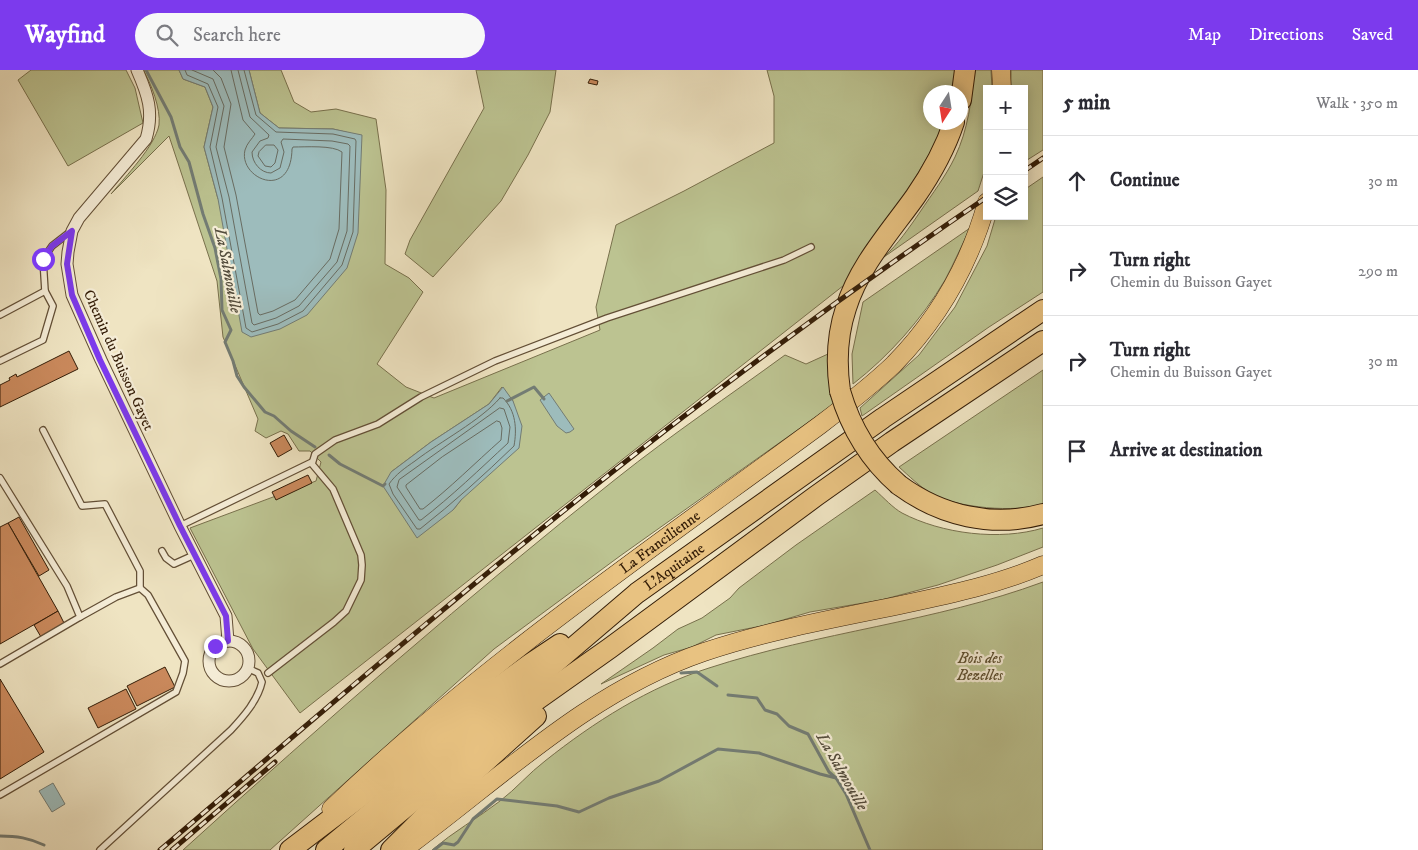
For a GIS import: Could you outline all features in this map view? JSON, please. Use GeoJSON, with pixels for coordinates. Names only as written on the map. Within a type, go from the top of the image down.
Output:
{"type":"FeatureCollection","features":[{"type":"Feature","properties":{"kind":"highway"},"geometry":{"type":"LineString","coordinates":[[962,85],[965,70]]}},
{"type":"Feature","properties":{"kind":"highway"},"geometry":{"type":"LineString","coordinates":[[1001,70],[1002,85]]}},
{"type":"Feature","properties":{"kind":"highway"},"geometry":{"type":"LineString","coordinates":[[951,130],[937,161],[918,192],[869,262],[847,306],[841,328],[838,352],[840,391],[850,421],[862,444],[883,471],[899,485],[931,505],[968,517],[992,520],[1011,520],[1043,514]]}},
{"type":"Feature","properties":{"kind":"highway","name":"La Francilienne"},"geometry":{"type":"LineString","coordinates":[[289,850],[360,782],[482,677],[820,425],[892,365],[918,337],[941,306],[975,238],[983,214]]}},
{"type":"Feature","properties":{"kind":"highway","name":"L'Aquitaine"},"geometry":{"type":"LineString","coordinates":[[326,850],[542,674],[637,593],[883,418],[1043,310]]}},
{"type":"Feature","properties":{"kind":"highway","name":"L'Aquitaine"},"geometry":{"type":"LineString","coordinates":[[354,850],[521,711],[610,648],[831,485],[1043,341]]}},
{"type":"Feature","properties":{"kind":"highway"},"geometry":{"type":"LineString","coordinates":[[403,850],[558,729],[614,694],[666,668],[733,643],[960,592],[1043,565]]}},
{"type":"Feature","properties":{"kind":"highway"},"geometry":{"type":"LineString","coordinates":[[289,850],[365,793],[423,744],[500,685],[637,593]]}},
{"type":"Feature","properties":{"kind":"highway"},"geometry":{"type":"LineString","coordinates":[[391,850],[422,818],[610,648]]}},
{"type":"Feature","properties":{"kind":"street","name":"Chemin du Buisson Gayet"},"geometry":{"type":"LineString","coordinates":[[137,70],[148,95],[150,108],[150,127],[146,139],[79,218],[72,231],[67,264],[72,295],[100,360],[194,555],[226,616],[228,641]]}},
{"type":"Feature","properties":{"kind":"street"},"geometry":{"type":"LineString","coordinates":[[228,641],[234,642],[245,649],[248,655],[247,668],[240,677],[228,681],[221,679],[211,670],[209,658],[211,651],[215,646],[228,641]]}},
{"type":"Feature","properties":{"kind":"lane"},"geometry":{"type":"LineString","coordinates":[[0,361],[43,340],[53,306],[45,291],[43,259],[52,246],[72,231]]}},
{"type":"Feature","properties":{"kind":"lane"},"geometry":{"type":"LineString","coordinates":[[268,673],[346,611],[361,580],[361,555],[333,489],[314,467],[312,462],[314,454],[335,440],[378,424],[421,397],[495,361],[607,318],[784,260],[811,248]]}},
{"type":"Feature","properties":{"kind":"lane"},"geometry":{"type":"LineString","coordinates":[[0,315],[45,291]]}},
{"type":"Feature","properties":{"kind":"lane"},"geometry":{"type":"LineString","coordinates":[[0,795],[176,692],[184,673],[185,661],[148,595],[140,588],[140,571],[105,504],[82,506],[43,430]]}},
{"type":"Feature","properties":{"kind":"lane"},"geometry":{"type":"LineString","coordinates":[[180,526],[312,462]]}},
{"type":"Feature","properties":{"kind":"lane"},"geometry":{"type":"LineString","coordinates":[[0,478],[67,586],[80,617]]}},
{"type":"Feature","properties":{"kind":"lane"},"geometry":{"type":"LineString","coordinates":[[162,551],[168,561],[174,564],[194,555]]}},
{"type":"Feature","properties":{"kind":"lane"},"geometry":{"type":"LineString","coordinates":[[0,664],[116,597],[140,588]]}},
{"type":"Feature","properties":{"kind":"lane"},"geometry":{"type":"LineString","coordinates":[[100,850],[244,716],[257,695],[262,682],[258,673],[247,668]]}},
{"type":"Feature","properties":{"kind":"green space"},"geometry":{"type":"Polygon","coordinates":[[[31,70],[126,70],[135,88],[143,123],[68,166],[18,80],[31,70]]]}},
{"type":"Feature","properties":{"kind":"green space"},"geometry":{"type":"Polygon","coordinates":[[[143,70],[179,70],[183,79],[205,87],[213,107],[204,147],[218,199],[362,136],[333,129],[279,128],[260,113],[249,70],[281,70],[294,102],[311,112],[336,109],[376,119],[386,190],[385,264],[409,278],[423,292],[377,364],[406,387],[434,398],[600,330],[596,307],[616,225],[774,143],[774,96],[767,70],[956,70],[953,85],[923,85],[923,130],[943,130],[910,187],[858,260],[848,282],[300,713],[253,649],[190,528],[316,481],[321,462],[310,451],[299,451],[288,434],[281,431],[266,438],[255,431],[258,419],[223,337],[217,281],[169,136],[111,194],[146,152],[156,133],[159,119],[152,89],[143,70]],[[502,387],[489,404],[431,442],[391,472],[453,510],[461,500],[513,401],[502,387]]]}},
{"type":"Feature","properties":{"kind":"green space"},"geometry":{"type":"Polygon","coordinates":[[[476,70],[556,70],[550,112],[501,201],[433,277],[405,254],[410,240],[484,108],[476,70]]]}},
{"type":"Feature","properties":{"kind":"green space"},"geometry":{"type":"Polygon","coordinates":[[[974,70],[991,70],[992,85],[983,85],[983,175],[978,191],[884,257],[912,224],[955,157],[965,130],[968,130],[974,70]]]}},
{"type":"Feature","properties":{"kind":"green space"},"geometry":{"type":"Polygon","coordinates":[[[1011,70],[1043,70],[1043,150],[1028,159],[1028,85],[1011,85],[1011,70]]]}},
{"type":"Feature","properties":{"kind":"green space"},"geometry":{"type":"Polygon","coordinates":[[[1043,177],[1043,292],[989,327],[862,416],[860,408],[919,355],[955,307],[987,246],[995,220],[1028,220],[1028,187],[1043,177]]]}},
{"type":"Feature","properties":{"kind":"green space"},"geometry":{"type":"Polygon","coordinates":[[[970,228],[945,280],[926,309],[892,349],[853,384],[852,354],[863,302],[970,228]]]}},
{"type":"Feature","properties":{"kind":"green space"},"geometry":{"type":"Polygon","coordinates":[[[828,354],[834,404],[620,556],[494,649],[270,850],[183,850],[289,754],[451,614],[637,462],[785,355],[806,364],[828,354]]]}},
{"type":"Feature","properties":{"kind":"green space"},"geometry":{"type":"Polygon","coordinates":[[[1043,370],[1043,504],[1018,508],[987,508],[956,503],[932,494],[899,467],[1043,370]]]}},
{"type":"Feature","properties":{"kind":"green space"},"geometry":{"type":"Polygon","coordinates":[[[875,490],[902,513],[935,526],[990,535],[1026,532],[1043,528],[1043,547],[938,585],[881,600],[810,612],[766,625],[716,635],[692,647],[664,655],[601,684],[678,629],[702,618],[796,545],[875,490]]]}},
{"type":"Feature","properties":{"kind":"green space","name":"Bois des Bezelles"},"geometry":{"type":"Polygon","coordinates":[[[1043,582],[1043,850],[432,850],[500,801],[539,766],[583,733],[623,707],[665,685],[709,668],[751,656],[961,607],[1043,582]]]}},
{"type":"Feature","properties":{"kind":"water"},"geometry":{"type":"Polygon","coordinates":[[[179,70],[249,70],[260,113],[279,128],[333,129],[362,135],[358,233],[347,268],[307,315],[280,329],[251,337],[242,332],[218,199],[204,147],[213,107],[205,87],[183,79],[179,70]]]}},
{"type":"Feature","properties":{"kind":"water"},"geometry":{"type":"Polygon","coordinates":[[[503,387],[513,401],[522,426],[519,448],[461,500],[453,510],[417,538],[383,486],[391,472],[431,442],[489,404],[503,387]]]}},
{"type":"Feature","properties":{"kind":"water"},"geometry":{"type":"Polygon","coordinates":[[[549,393],[574,429],[570,432],[566,433],[557,426],[540,400],[549,393]]]}},
{"type":"Feature","properties":{"kind":"water"},"geometry":{"type":"Polygon","coordinates":[[[53,783],[65,804],[52,812],[39,791],[53,783]]]}},
{"type":"Feature","properties":{"kind":"building"},"geometry":{"type":"Polygon","coordinates":[[[590,79],[598,81],[597,85],[588,83],[590,79]]]}},
{"type":"Feature","properties":{"kind":"building"},"geometry":{"type":"Polygon","coordinates":[[[69,351],[78,369],[0,407],[0,385],[10,380],[9,378],[16,374],[17,377],[69,351]]]}},
{"type":"Feature","properties":{"kind":"building"},"geometry":{"type":"Polygon","coordinates":[[[284,435],[292,449],[278,457],[270,443],[284,435]]]}},
{"type":"Feature","properties":{"kind":"building"},"geometry":{"type":"Polygon","coordinates":[[[308,475],[312,483],[276,500],[272,492],[308,475]]]}},
{"type":"Feature","properties":{"kind":"building"},"geometry":{"type":"Polygon","coordinates":[[[19,517],[49,570],[39,576],[8,523],[19,517]]]}},
{"type":"Feature","properties":{"kind":"building"},"geometry":{"type":"Polygon","coordinates":[[[8,523],[58,611],[0,644],[0,527],[8,523]]]}},
{"type":"Feature","properties":{"kind":"building"},"geometry":{"type":"Polygon","coordinates":[[[58,611],[64,623],[41,637],[34,625],[58,611]]]}},
{"type":"Feature","properties":{"kind":"building"},"geometry":{"type":"Polygon","coordinates":[[[165,667],[175,687],[137,706],[127,686],[165,667]]]}},
{"type":"Feature","properties":{"kind":"building"},"geometry":{"type":"Polygon","coordinates":[[[0,679],[44,752],[0,779],[0,679]]]}},
{"type":"Feature","properties":{"kind":"building"},"geometry":{"type":"Polygon","coordinates":[[[126,689],[136,709],[98,728],[88,708],[126,689]]]}},
{"type":"Feature","properties":{"kind":"waterway","name":"La Salmouille"},"geometry":{"type":"LineString","coordinates":[[146,70],[171,117],[180,147],[189,162],[203,214],[215,248],[221,279],[222,310],[231,330],[225,342],[237,376],[265,412],[274,416],[291,431],[315,447]]}},
{"type":"Feature","properties":{"kind":"waterway","name":"La Salmouille"},"geometry":{"type":"LineString","coordinates":[[507,401],[534,387],[544,399]]}},
{"type":"Feature","properties":{"kind":"waterway","name":"La Salmouille"},"geometry":{"type":"LineString","coordinates":[[329,455],[340,464],[383,486],[385,484]]}},
{"type":"Feature","properties":{"kind":"waterway","name":"La Salmouille"},"geometry":{"type":"LineString","coordinates":[[681,673],[697,672],[717,686]]}},
{"type":"Feature","properties":{"kind":"waterway","name":"La Salmouille"},"geometry":{"type":"LineString","coordinates":[[728,695],[757,698],[765,710],[777,714],[789,726],[808,734],[829,772],[836,778],[846,794],[870,850]]}},
{"type":"Feature","properties":{"kind":"waterway"},"geometry":{"type":"LineString","coordinates":[[434,850],[443,843],[454,845],[458,842],[473,819],[497,799],[557,806],[579,812],[609,798],[659,781],[718,749],[759,753],[836,778]]}},
{"type":"Feature","properties":{"kind":"waterway"},"geometry":{"type":"LineString","coordinates":[[0,836],[23,838],[44,845]]}},
{"type":"Feature","properties":{"kind":"railway"},"geometry":{"type":"LineString","coordinates":[[1028,168],[1043,158]]}},
{"type":"Feature","properties":{"kind":"railway"},"geometry":{"type":"LineString","coordinates":[[160,850],[341,695],[580,498],[694,408],[810,322],[983,200]]}},
{"type":"Feature","properties":{"kind":"railway"},"geometry":{"type":"LineString","coordinates":[[172,850],[275,762]]}},
{"type":"Feature","properties":{"kind":"route"},"geometry":{"type":"LineString","coordinates":[[43,259],[46,252],[52,246],[72,231],[67,264],[72,295],[100,360],[194,555],[226,616],[228,641],[221,642],[215,646]]}}]}
